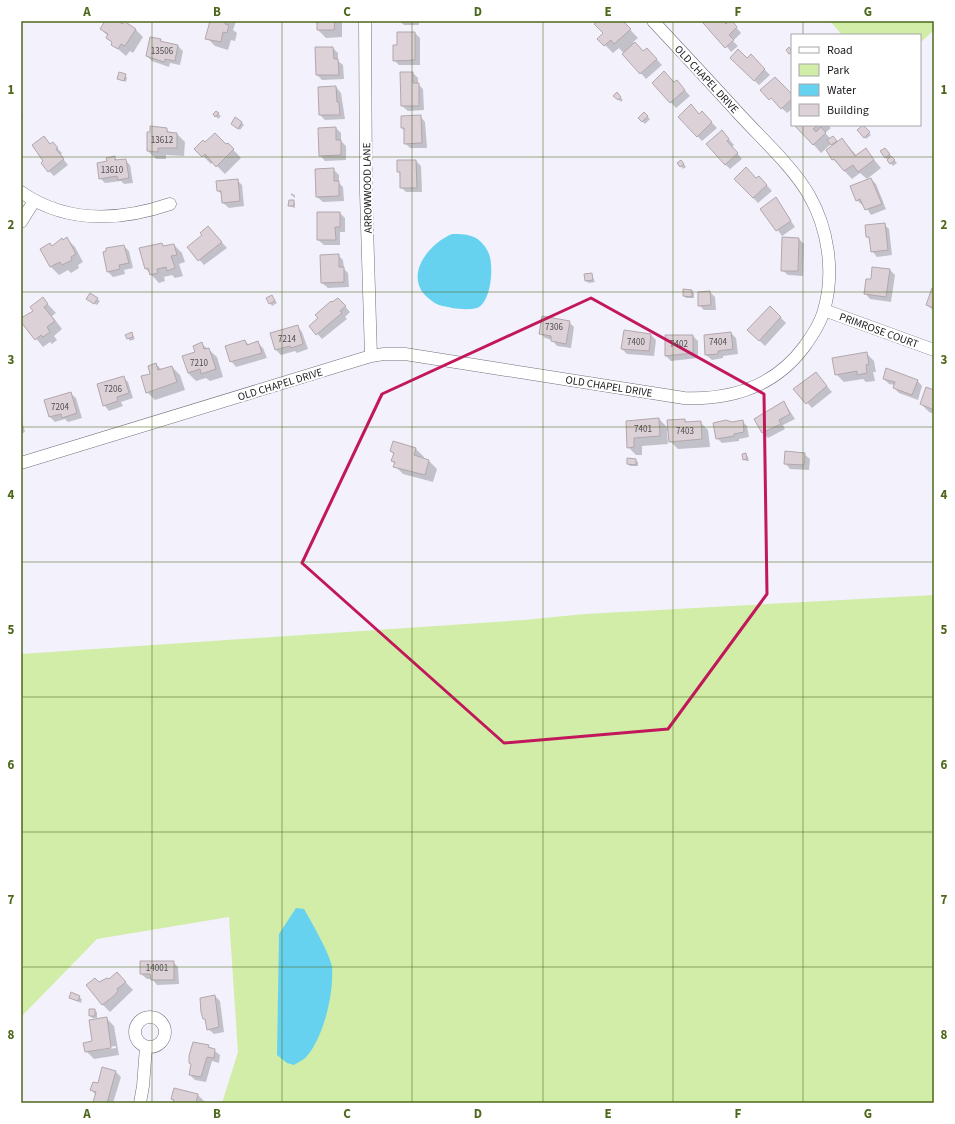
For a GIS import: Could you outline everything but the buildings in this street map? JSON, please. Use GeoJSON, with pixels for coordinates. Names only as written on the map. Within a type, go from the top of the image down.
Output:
{"type":"FeatureCollection","features":[{"type":"Feature","properties":{"kind":"street","name":"ARROWWOOD LANE"},"geometry":{"type":"LineString","coordinates":[[365,21],[366,192],[371,356]]}},
{"type":"Feature","properties":{"kind":"street","name":"OLD CHAPEL DRIVE"},"geometry":{"type":"LineString","coordinates":[[21,463],[371,356],[384,354],[405,354],[684,398],[716,398],[744,392],[758,386],[787,365],[800,353],[810,338],[824,310],[828,283],[828,249],[821,220],[808,194],[781,159],[653,21]]}},
{"type":"Feature","properties":{"kind":"street"},"geometry":{"type":"LineString","coordinates":[[21,192],[34,201],[50,208],[66,212],[108,218],[127,216],[170,204]]}},
{"type":"Feature","properties":{"kind":"street"},"geometry":{"type":"LineString","coordinates":[[21,222],[34,201]]}},
{"type":"Feature","properties":{"kind":"street","name":"PRIMROSE COURT"},"geometry":{"type":"LineString","coordinates":[[824,310],[934,350]]}},
{"type":"Feature","properties":{"kind":"street"},"geometry":{"type":"LineString","coordinates":[[140,1103],[146,1047]]}},
{"type":"Feature","properties":{"kind":"highlighted area"},"geometry":{"type":"Polygon","coordinates":[[[591,298],[764,394],[767,594],[668,729],[504,743],[302,563],[382,394],[591,298]]]}},
{"type":"Feature","properties":{"kind":"green space"},"geometry":{"type":"Polygon","coordinates":[[[830,21],[934,21],[934,30],[921,42],[921,34],[841,34],[830,21]]]}},
{"type":"Feature","properties":{"kind":"green space"},"geometry":{"type":"Polygon","coordinates":[[[934,595],[934,1103],[222,1103],[238,1052],[229,917],[97,939],[21,1017],[21,654],[524,620],[585,614],[934,595]]]}},
{"type":"Feature","properties":{"kind":"water"},"geometry":{"type":"Polygon","coordinates":[[[452,234],[467,235],[476,238],[484,245],[489,254],[491,267],[490,284],[482,305],[477,308],[458,309],[437,304],[423,293],[418,283],[418,273],[426,254],[442,239],[452,234]]]}},
{"type":"Feature","properties":{"kind":"water"},"geometry":{"type":"Polygon","coordinates":[[[296,908],[304,909],[320,938],[331,961],[332,977],[327,1014],[323,1026],[313,1048],[303,1060],[294,1065],[287,1063],[277,1055],[279,934],[296,908]]]}}]}
